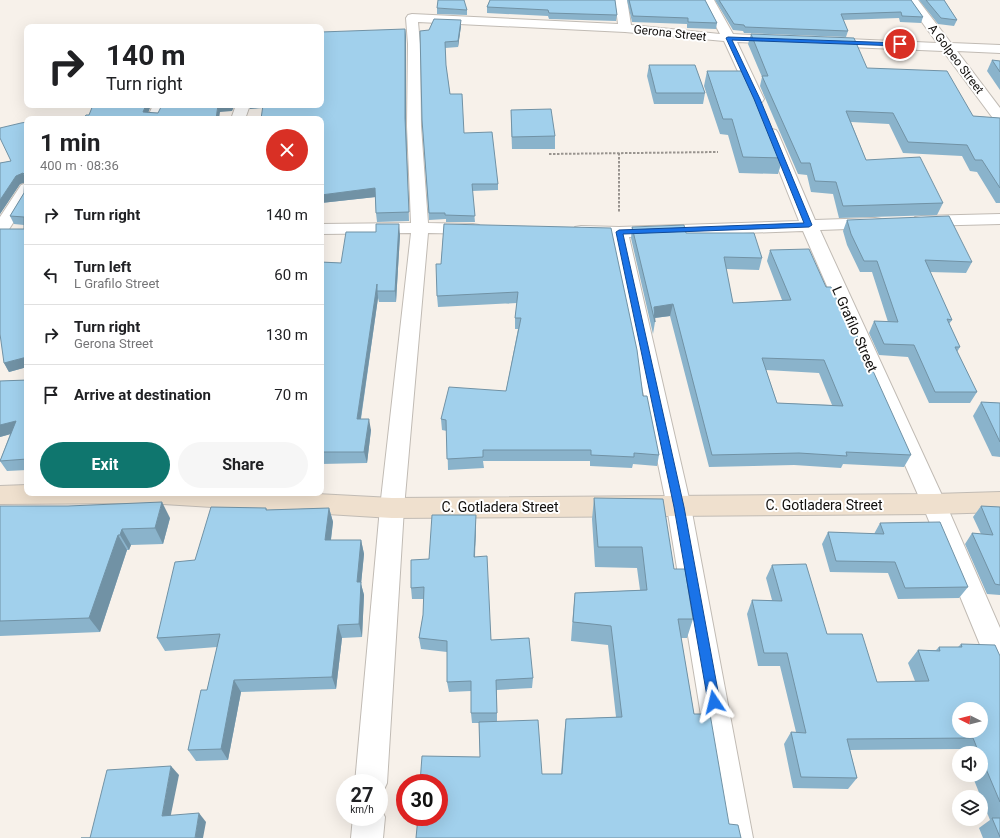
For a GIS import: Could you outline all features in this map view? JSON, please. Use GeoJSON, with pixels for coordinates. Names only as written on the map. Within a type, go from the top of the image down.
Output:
{"type":"FeatureCollection","features":[{"type":"Feature","properties":{"kind":"main road","name":"C. Gotladera Street"},"geometry":{"type":"LineString","coordinates":[[0,495],[24,495]]}},
{"type":"Feature","properties":{"kind":"main road","name":"C. Gotladera Street"},"geometry":{"type":"LineString","coordinates":[[182,496],[392,508],[679,507],[1000,502]]}},
{"type":"Feature","properties":{"kind":"street"},"geometry":{"type":"LineString","coordinates":[[621,0],[625,28]]}},
{"type":"Feature","properties":{"kind":"street","name":"L Grafilo Street"},"geometry":{"type":"LineString","coordinates":[[708,0],[757,99],[809,225],[934,504],[1000,660]]}},
{"type":"Feature","properties":{"kind":"street","name":"A Golpeo Street"},"geometry":{"type":"LineString","coordinates":[[912,0],[1000,118]]}},
{"type":"Feature","properties":{"kind":"street","name":"Gerona Street"},"geometry":{"type":"LineString","coordinates":[[420,228],[414,126],[414,44],[412,18],[625,28],[728,38],[791,40]]}},
{"type":"Feature","properties":{"kind":"street"},"geometry":{"type":"LineString","coordinates":[[814,41],[1000,49]]}},
{"type":"Feature","properties":{"kind":"street"},"geometry":{"type":"LineString","coordinates":[[0,231],[24,193]]}},
{"type":"Feature","properties":{"kind":"street"},"geometry":{"type":"LineString","coordinates":[[563,231],[619,232],[1000,218]]}},
{"type":"Feature","properties":{"kind":"street"},"geometry":{"type":"LineString","coordinates":[[324,230],[420,228],[492,229]]}},
{"type":"Feature","properties":{"kind":"street"},"geometry":{"type":"LineString","coordinates":[[372,774],[392,508],[420,228]]}},
{"type":"Feature","properties":{"kind":"street"},"geometry":{"type":"LineString","coordinates":[[0,231],[20,231]]}},
{"type":"Feature","properties":{"kind":"street"},"geometry":{"type":"LineString","coordinates":[[619,232],[679,507],[738,838]]}},
{"type":"Feature","properties":{"kind":"street"},"geometry":{"type":"LineString","coordinates":[[367,838],[368,826]]}},
{"type":"Feature","properties":{"kind":"path"},"geometry":{"type":"LineString","coordinates":[[549,154],[718,152]]}},
{"type":"Feature","properties":{"kind":"path"},"geometry":{"type":"LineString","coordinates":[[619,153],[619,232]]}},
{"type":"Feature","properties":{"kind":"building"},"geometry":{"type":"Polygon","coordinates":[[[438,0],[464,0],[467,10],[437,8],[438,0]]]}},
{"type":"Feature","properties":{"kind":"building"},"geometry":{"type":"Polygon","coordinates":[[[490,0],[615,0],[617,15],[549,13],[548,10],[487,7],[490,0]]]}},
{"type":"Feature","properties":{"kind":"building"},"geometry":{"type":"Polygon","coordinates":[[[629,0],[705,0],[717,23],[688,22],[688,18],[633,16],[629,0]]]}},
{"type":"Feature","properties":{"kind":"building"},"geometry":{"type":"Polygon","coordinates":[[[719,0],[911,0],[923,17],[902,16],[901,12],[841,14],[848,31],[745,27],[744,25],[734,24],[719,0]]]}},
{"type":"Feature","properties":{"kind":"building"},"geometry":{"type":"Polygon","coordinates":[[[926,0],[944,0],[957,20],[941,18],[926,0]]]}},
{"type":"Feature","properties":{"kind":"building"},"geometry":{"type":"Polygon","coordinates":[[[434,19],[461,20],[458,41],[445,42],[446,65],[450,94],[462,94],[464,133],[492,132],[498,184],[472,184],[475,216],[429,213],[422,120],[420,31],[429,30],[434,19]]]}},
{"type":"Feature","properties":{"kind":"building"},"geometry":{"type":"Polygon","coordinates":[[[405,29],[405,118],[409,212],[376,213],[375,188],[324,195],[324,116],[261,116],[263,108],[324,108],[324,32],[405,29]]]}},
{"type":"Feature","properties":{"kind":"building"},"geometry":{"type":"Polygon","coordinates":[[[751,34],[854,38],[867,68],[947,71],[973,116],[1000,118],[1000,188],[982,160],[975,160],[967,145],[908,142],[893,113],[846,111],[866,160],[920,157],[943,203],[843,206],[836,182],[815,181],[810,163],[801,163],[762,76],[768,76],[751,34]]]}},
{"type":"Feature","properties":{"kind":"building"},"geometry":{"type":"Polygon","coordinates":[[[992,60],[1000,61],[1000,72],[992,60]]]}},
{"type":"Feature","properties":{"kind":"building"},"geometry":{"type":"Polygon","coordinates":[[[649,65],[695,65],[705,93],[656,93],[649,65]]]}},
{"type":"Feature","properties":{"kind":"building"},"geometry":{"type":"Polygon","coordinates":[[[707,71],[746,71],[783,158],[743,157],[732,119],[723,119],[707,71]]]}},
{"type":"Feature","properties":{"kind":"building"},"geometry":{"type":"Polygon","coordinates":[[[92,108],[145,108],[143,112],[158,113],[160,108],[218,108],[216,116],[85,116],[89,115],[92,108]]]}},
{"type":"Feature","properties":{"kind":"building"},"geometry":{"type":"Polygon","coordinates":[[[551,109],[555,136],[512,137],[511,110],[551,109]]]}},
{"type":"Feature","properties":{"kind":"building"},"geometry":{"type":"Polygon","coordinates":[[[24,122],[24,174],[23,173],[16,176],[0,200],[0,163],[11,161],[0,138],[0,128],[24,122]]]}},
{"type":"Feature","properties":{"kind":"building"},"geometry":{"type":"Polygon","coordinates":[[[24,193],[24,217],[10,216],[24,193]]]}},
{"type":"Feature","properties":{"kind":"building"},"geometry":{"type":"Polygon","coordinates":[[[949,216],[972,262],[925,260],[952,320],[947,319],[960,347],[955,347],[977,392],[935,392],[914,345],[884,344],[874,321],[898,322],[877,261],[864,261],[851,234],[847,220],[949,216]]]}},
{"type":"Feature","properties":{"kind":"building"},"geometry":{"type":"Polygon","coordinates":[[[376,224],[399,224],[395,291],[377,291],[377,284],[357,419],[369,419],[364,452],[324,452],[324,262],[341,263],[346,232],[376,232],[376,224]]]}},
{"type":"Feature","properties":{"kind":"building"},"geometry":{"type":"Polygon","coordinates":[[[444,224],[611,228],[637,350],[643,396],[647,396],[659,455],[634,453],[634,457],[591,455],[591,450],[483,450],[483,457],[447,459],[446,420],[441,419],[449,387],[506,391],[521,318],[515,318],[518,292],[437,296],[436,264],[441,264],[444,224]]]}},
{"type":"Feature","properties":{"kind":"building"},"geometry":{"type":"Polygon","coordinates":[[[684,225],[686,233],[754,233],[762,258],[724,257],[733,303],[791,300],[770,250],[809,249],[826,287],[831,287],[846,320],[850,320],[911,455],[846,452],[847,456],[799,453],[712,455],[673,304],[654,307],[655,322],[632,227],[684,225]],[[762,358],[777,403],[843,406],[824,360],[762,358]]]}},
{"type":"Feature","properties":{"kind":"building"},"geometry":{"type":"Polygon","coordinates":[[[0,229],[24,229],[24,358],[4,363],[0,334],[0,229]]]}},
{"type":"Feature","properties":{"kind":"building"},"geometry":{"type":"Polygon","coordinates":[[[24,380],[24,459],[0,461],[16,421],[0,425],[0,381],[24,380]]]}},
{"type":"Feature","properties":{"kind":"building"},"geometry":{"type":"Polygon","coordinates":[[[981,402],[1000,403],[1000,442],[981,402]]]}},
{"type":"Feature","properties":{"kind":"building"},"geometry":{"type":"Polygon","coordinates":[[[594,498],[663,499],[674,569],[685,569],[693,619],[678,619],[694,714],[710,714],[729,824],[738,825],[741,838],[416,838],[417,826],[448,826],[448,774],[421,774],[422,756],[480,757],[479,722],[538,720],[542,774],[562,774],[566,719],[622,717],[611,626],[573,622],[575,593],[647,590],[642,547],[598,547],[594,498]]]}},
{"type":"Feature","properties":{"kind":"building"},"geometry":{"type":"Polygon","coordinates":[[[162,502],[155,528],[122,529],[120,535],[118,535],[89,618],[0,621],[0,506],[68,506],[162,502]]]}},
{"type":"Feature","properties":{"kind":"building"},"geometry":{"type":"Polygon","coordinates":[[[981,506],[1000,507],[1000,585],[995,584],[972,533],[993,535],[981,506]]]}},
{"type":"Feature","properties":{"kind":"building"},"geometry":{"type":"Polygon","coordinates":[[[211,507],[266,508],[266,510],[329,508],[325,540],[361,540],[357,582],[361,582],[359,624],[338,625],[332,677],[234,680],[221,749],[188,750],[201,690],[207,690],[220,634],[157,638],[175,562],[195,560],[211,507]]]}},
{"type":"Feature","properties":{"kind":"building"},"geometry":{"type":"Polygon","coordinates":[[[432,515],[476,515],[474,557],[487,556],[491,640],[529,638],[533,678],[496,680],[497,713],[471,713],[471,681],[447,682],[447,641],[419,638],[423,615],[424,587],[411,588],[411,560],[429,559],[432,515]]]}},
{"type":"Feature","properties":{"kind":"building"},"geometry":{"type":"Polygon","coordinates":[[[940,522],[968,587],[905,588],[895,562],[836,561],[828,532],[884,534],[880,523],[940,522]]]}},
{"type":"Feature","properties":{"kind":"building"},"geometry":{"type":"Polygon","coordinates":[[[806,564],[827,634],[862,634],[877,682],[929,681],[918,650],[940,651],[939,647],[962,647],[961,644],[995,645],[1000,656],[1000,802],[988,774],[988,746],[976,746],[973,738],[847,739],[857,778],[801,777],[791,732],[806,733],[787,653],[764,653],[752,600],[782,601],[772,565],[806,564]]]}},
{"type":"Feature","properties":{"kind":"building"},"geometry":{"type":"Polygon","coordinates":[[[171,766],[162,816],[199,813],[195,838],[90,838],[107,770],[171,766]]]}},
{"type":"Feature","properties":{"kind":"building"},"geometry":{"type":"Polygon","coordinates":[[[992,818],[1000,818],[1000,837],[992,818]]]}},
{"type":"Feature","properties":{"kind":"route"},"geometry":{"type":"LineString","coordinates":[[714,702],[679,507],[619,232],[809,225],[757,99],[728,38],[900,44]]}}]}
